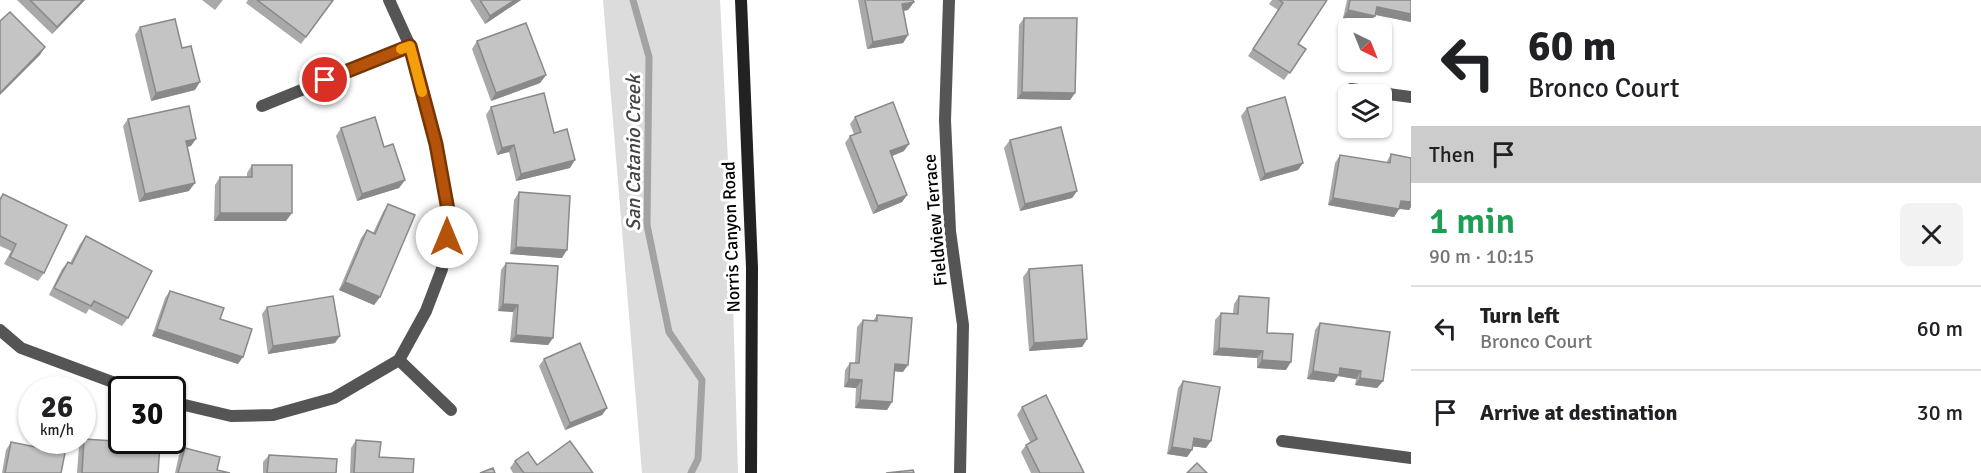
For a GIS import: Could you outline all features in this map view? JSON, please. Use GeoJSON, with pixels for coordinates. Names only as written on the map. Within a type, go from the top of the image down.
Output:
{"type":"FeatureCollection","features":[{"type":"Feature","properties":{"kind":"street"},"geometry":{"type":"LineString","coordinates":[[186,405],[231,416],[273,415],[334,398],[399,360],[426,311],[442,269],[450,221],[436,144],[410,46],[389,0]]}},
{"type":"Feature","properties":{"kind":"street","name":"Norris Canyon Road"},"geometry":{"type":"LineString","coordinates":[[741,0],[752,268],[751,473]]}},
{"type":"Feature","properties":{"kind":"street","name":"Fieldview Terrace"},"geometry":{"type":"LineString","coordinates":[[949,0],[945,120],[950,231],[963,325],[960,473]]}},
{"type":"Feature","properties":{"kind":"street"},"geometry":{"type":"LineString","coordinates":[[262,106],[410,46]]}},
{"type":"Feature","properties":{"kind":"street"},"geometry":{"type":"LineString","coordinates":[[1392,94],[1411,97]]}},
{"type":"Feature","properties":{"kind":"street"},"geometry":{"type":"LineString","coordinates":[[0,330],[21,348],[108,380]]}},
{"type":"Feature","properties":{"kind":"street"},"geometry":{"type":"LineString","coordinates":[[399,360],[451,410]]}},
{"type":"Feature","properties":{"kind":"street"},"geometry":{"type":"LineString","coordinates":[[1282,441],[1411,458]]}},
{"type":"Feature","properties":{"kind":"shaded area"},"geometry":{"type":"Polygon","coordinates":[[[603,0],[720,0],[730,201],[738,473],[642,473],[603,0]]]}},
{"type":"Feature","properties":{"kind":"building"},"geometry":{"type":"Polygon","coordinates":[[[30,0],[83,0],[57,27],[30,0]]]}},
{"type":"Feature","properties":{"kind":"building"},"geometry":{"type":"Polygon","coordinates":[[[257,0],[333,0],[306,37],[257,0]]]}},
{"type":"Feature","properties":{"kind":"building"},"geometry":{"type":"Polygon","coordinates":[[[480,0],[515,0],[490,16],[480,0]]]}},
{"type":"Feature","properties":{"kind":"building"},"geometry":{"type":"Polygon","coordinates":[[[865,0],[913,0],[914,2],[902,4],[908,35],[873,42],[865,0]]]}},
{"type":"Feature","properties":{"kind":"building"},"geometry":{"type":"Polygon","coordinates":[[[1279,0],[1327,0],[1298,44],[1306,49],[1290,73],[1253,49],[1283,3],[1279,0]]]}},
{"type":"Feature","properties":{"kind":"building"},"geometry":{"type":"Polygon","coordinates":[[[1350,0],[1411,0],[1411,14],[1377,7],[1375,16],[1348,10],[1350,0]]]}},
{"type":"Feature","properties":{"kind":"building"},"geometry":{"type":"Polygon","coordinates":[[[10,12],[45,47],[0,93],[0,21],[10,12]]]}},
{"type":"Feature","properties":{"kind":"building"},"geometry":{"type":"Polygon","coordinates":[[[1024,18],[1077,18],[1075,93],[1022,92],[1024,18]]]}},
{"type":"Feature","properties":{"kind":"building"},"geometry":{"type":"Polygon","coordinates":[[[175,19],[182,48],[191,46],[200,82],[156,93],[140,27],[175,19]]]}},
{"type":"Feature","properties":{"kind":"building"},"geometry":{"type":"Polygon","coordinates":[[[526,23],[546,75],[496,93],[477,41],[526,23]]]}},
{"type":"Feature","properties":{"kind":"building"},"geometry":{"type":"Polygon","coordinates":[[[544,93],[554,133],[567,129],[575,160],[521,174],[514,145],[502,148],[491,107],[544,93]]]}},
{"type":"Feature","properties":{"kind":"building"},"geometry":{"type":"Polygon","coordinates":[[[1285,97],[1303,163],[1265,174],[1247,108],[1285,97]]]}},
{"type":"Feature","properties":{"kind":"building"},"geometry":{"type":"Polygon","coordinates":[[[893,102],[909,144],[890,151],[907,195],[878,206],[850,136],[861,132],[855,117],[893,102]]]}},
{"type":"Feature","properties":{"kind":"building"},"geometry":{"type":"Polygon","coordinates":[[[189,106],[196,139],[186,141],[195,183],[145,194],[128,119],[189,106]]]}},
{"type":"Feature","properties":{"kind":"building"},"geometry":{"type":"Polygon","coordinates":[[[375,117],[384,147],[393,144],[405,180],[362,194],[341,128],[375,117]]]}},
{"type":"Feature","properties":{"kind":"building"},"geometry":{"type":"Polygon","coordinates":[[[1061,127],[1077,191],[1025,204],[1010,140],[1061,127]]]}},
{"type":"Feature","properties":{"kind":"building"},"geometry":{"type":"Polygon","coordinates":[[[1391,154],[1411,158],[1411,202],[1401,201],[1399,209],[1333,198],[1340,155],[1390,163],[1391,154]]]}},
{"type":"Feature","properties":{"kind":"building"},"geometry":{"type":"Polygon","coordinates":[[[252,165],[292,165],[292,213],[220,213],[220,177],[252,177],[252,165]]]}},
{"type":"Feature","properties":{"kind":"building"},"geometry":{"type":"Polygon","coordinates":[[[519,192],[570,196],[567,250],[516,247],[519,192]]]}},
{"type":"Feature","properties":{"kind":"building"},"geometry":{"type":"Polygon","coordinates":[[[3,194],[67,225],[44,273],[10,257],[16,244],[0,236],[0,200],[3,194]]]}},
{"type":"Feature","properties":{"kind":"building"},"geometry":{"type":"Polygon","coordinates":[[[388,204],[415,215],[380,297],[345,282],[367,230],[375,234],[388,204]]]}},
{"type":"Feature","properties":{"kind":"building"},"geometry":{"type":"Polygon","coordinates":[[[86,236],[152,271],[128,318],[94,301],[91,306],[54,288],[68,262],[72,264],[86,236]]]}},
{"type":"Feature","properties":{"kind":"building"},"geometry":{"type":"Polygon","coordinates":[[[506,263],[558,266],[553,338],[516,335],[518,305],[503,304],[506,263]]]}},
{"type":"Feature","properties":{"kind":"building"},"geometry":{"type":"Polygon","coordinates":[[[1082,265],[1087,339],[1034,343],[1029,269],[1082,265]]]}},
{"type":"Feature","properties":{"kind":"building"},"geometry":{"type":"Polygon","coordinates":[[[170,291],[224,308],[220,319],[252,329],[243,357],[157,329],[170,291]]]}},
{"type":"Feature","properties":{"kind":"building"},"geometry":{"type":"Polygon","coordinates":[[[333,296],[340,336],[273,346],[267,307],[333,296]]]}},
{"type":"Feature","properties":{"kind":"building"},"geometry":{"type":"Polygon","coordinates":[[[1239,296],[1269,298],[1267,333],[1293,334],[1291,362],[1262,360],[1263,351],[1219,348],[1221,313],[1238,314],[1239,296]]]}},
{"type":"Feature","properties":{"kind":"building"},"geometry":{"type":"Polygon","coordinates":[[[877,315],[912,318],[908,365],[895,364],[892,402],[860,400],[862,380],[849,379],[850,363],[859,363],[863,320],[877,321],[877,315]]]}},
{"type":"Feature","properties":{"kind":"building"},"geometry":{"type":"Polygon","coordinates":[[[1320,323],[1390,332],[1383,381],[1360,378],[1361,371],[1340,368],[1339,375],[1313,371],[1320,323]]]}},
{"type":"Feature","properties":{"kind":"building"},"geometry":{"type":"Polygon","coordinates":[[[580,343],[607,408],[570,423],[544,359],[580,343]]]}},
{"type":"Feature","properties":{"kind":"building"},"geometry":{"type":"Polygon","coordinates":[[[1183,381],[1220,387],[1211,441],[1194,438],[1192,450],[1172,447],[1183,381]]]}},
{"type":"Feature","properties":{"kind":"building"},"geometry":{"type":"Polygon","coordinates":[[[1046,395],[1084,473],[1040,473],[1026,445],[1037,439],[1022,407],[1046,395]]]}},
{"type":"Feature","properties":{"kind":"building"},"geometry":{"type":"Polygon","coordinates":[[[96,440],[108,441],[108,454],[159,454],[158,473],[82,473],[83,454],[96,454],[96,440]]]}},
{"type":"Feature","properties":{"kind":"building"},"geometry":{"type":"Polygon","coordinates":[[[356,440],[381,442],[379,457],[414,459],[413,473],[354,473],[356,440]]]}},
{"type":"Feature","properties":{"kind":"building"},"geometry":{"type":"Polygon","coordinates":[[[570,441],[593,473],[524,473],[515,461],[528,452],[537,465],[570,441]]]}},
{"type":"Feature","properties":{"kind":"building"},"geometry":{"type":"Polygon","coordinates":[[[11,442],[18,443],[18,454],[65,454],[61,473],[5,473],[11,442]]]}},
{"type":"Feature","properties":{"kind":"building"},"geometry":{"type":"Polygon","coordinates":[[[186,448],[220,457],[217,470],[230,473],[178,473],[186,448]]]}},
{"type":"Feature","properties":{"kind":"building"},"geometry":{"type":"Polygon","coordinates":[[[269,455],[337,459],[336,473],[267,473],[269,455]]]}},
{"type":"Feature","properties":{"kind":"building"},"geometry":{"type":"Polygon","coordinates":[[[1197,463],[1207,473],[1187,473],[1197,463]]]}},
{"type":"Feature","properties":{"kind":"building"},"geometry":{"type":"Polygon","coordinates":[[[493,468],[495,473],[480,473],[493,468]]]}},
{"type":"Feature","properties":{"kind":"building"},"geometry":{"type":"Polygon","coordinates":[[[913,470],[914,473],[886,473],[913,470]]]}},
{"type":"Feature","properties":{"kind":"waterway","name":"San Catanio Creek"},"geometry":{"type":"LineString","coordinates":[[633,0],[649,57],[647,225],[669,332],[702,380],[698,459],[691,473]]}},
{"type":"Feature","properties":{"kind":"slow traffic"},"geometry":{"type":"LineString","coordinates":[[401,49],[410,46],[422,92]]}},
{"type":"Feature","properties":{"kind":"route"},"geometry":{"type":"LineString","coordinates":[[325,80],[410,46],[436,144],[450,221],[447,237]]}}]}
